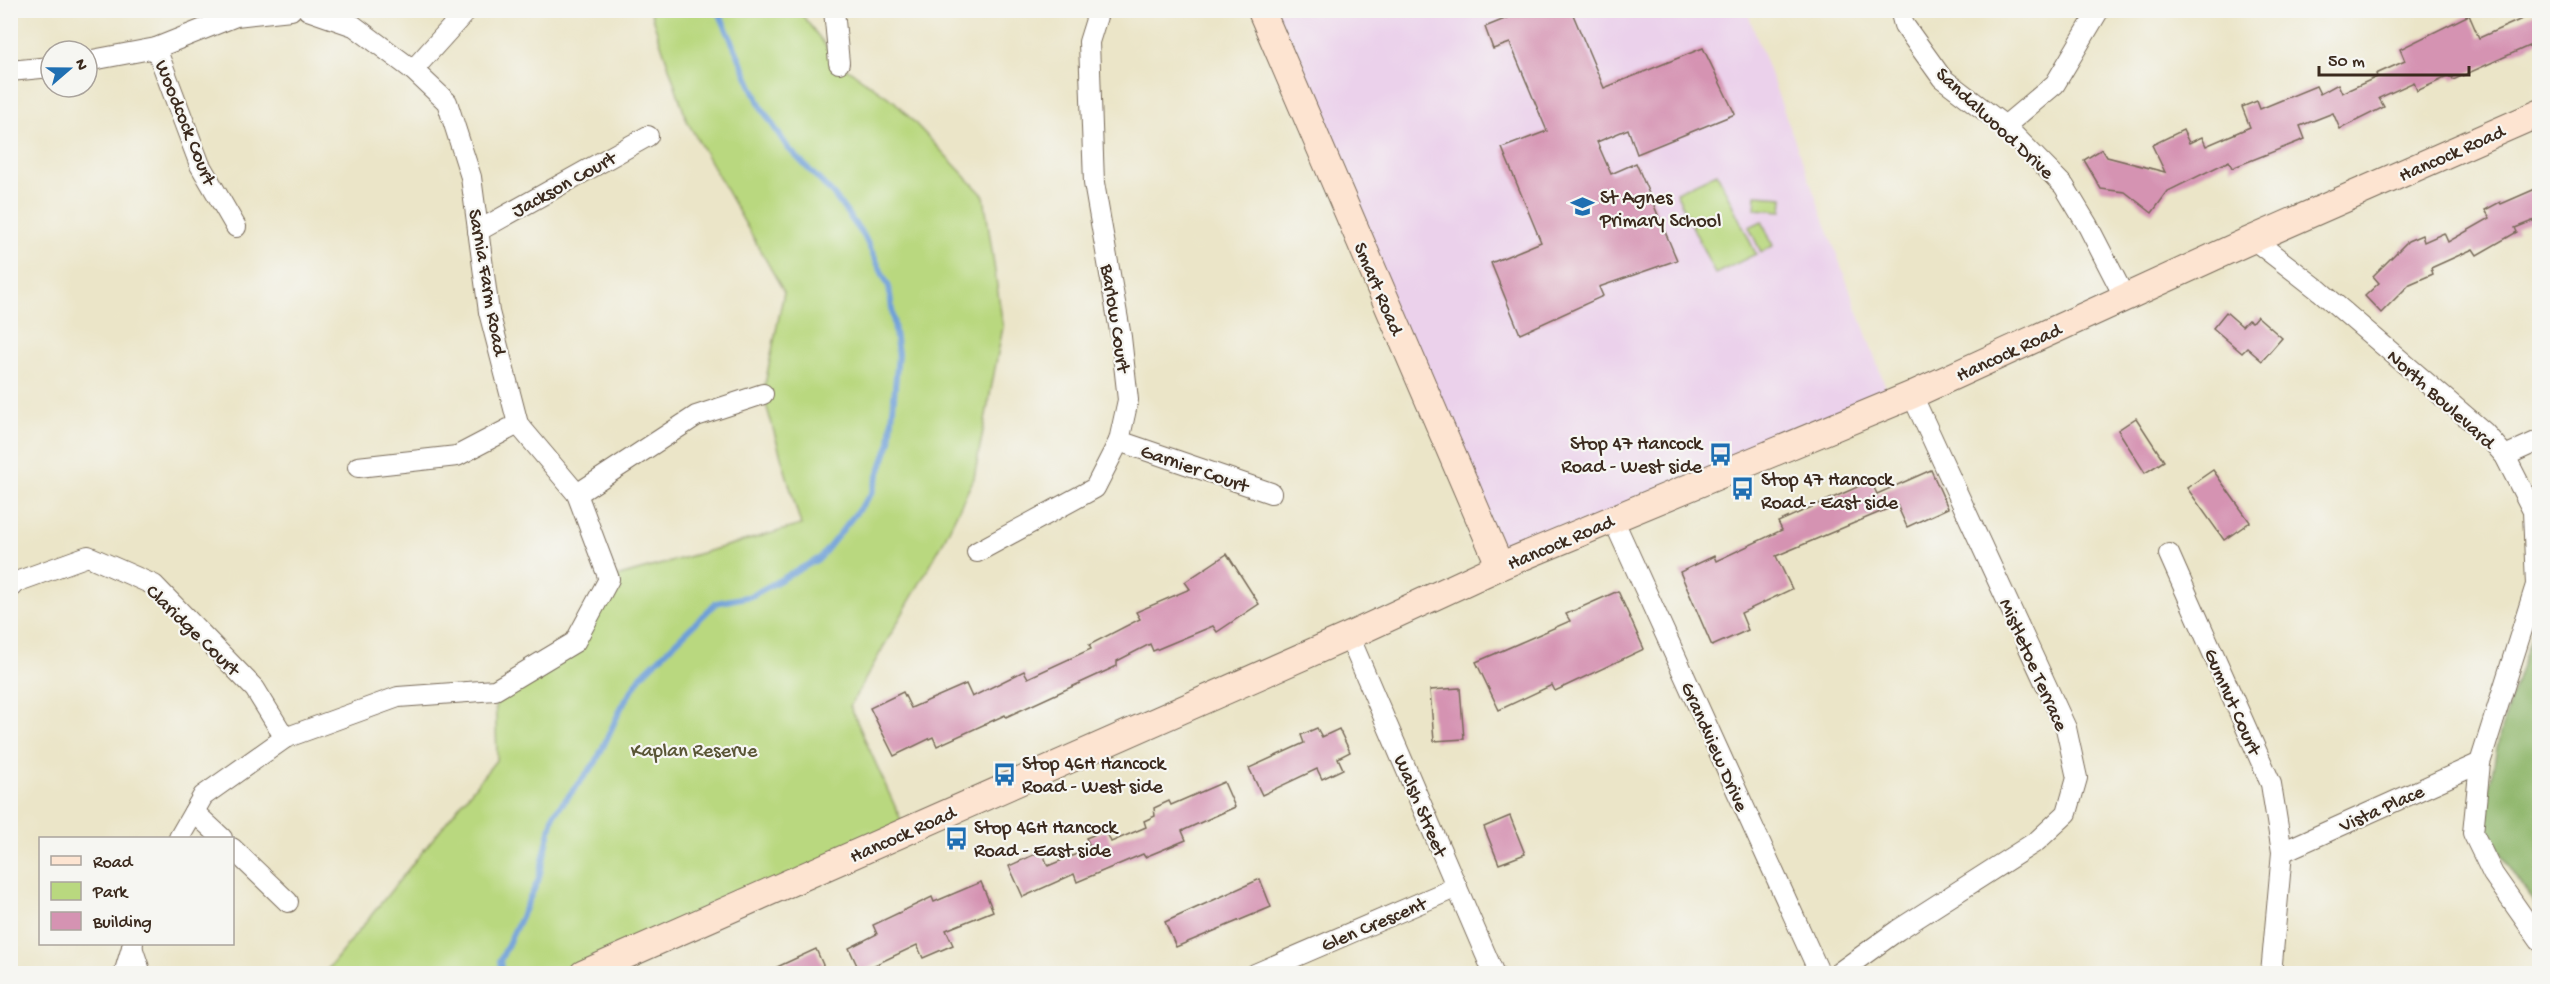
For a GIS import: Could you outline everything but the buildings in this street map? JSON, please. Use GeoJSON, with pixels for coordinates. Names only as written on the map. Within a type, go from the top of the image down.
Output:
{"type":"FeatureCollection","features":[{"type":"Feature","properties":{"kind":"main road","name":"Smart Road"},"geometry":{"type":"LineString","coordinates":[[1260,10],[1500,566]]}},
{"type":"Feature","properties":{"kind":"main road","name":"Hancock Road"},"geometry":{"type":"LineString","coordinates":[[583,974],[608,968],[1500,566],[1912,395],[2253,239],[2540,113]]}},
{"type":"Feature","properties":{"kind":"street"},"geometry":{"type":"LineString","coordinates":[[99,59],[156,48],[236,16],[291,10]]}},
{"type":"Feature","properties":{"kind":"street","name":"Sarnia Farm Road"},"geometry":{"type":"LineString","coordinates":[[180,837],[203,796],[285,738],[398,697],[495,690],[575,642],[609,579],[577,494],[518,424],[489,312],[471,177],[447,102],[414,70],[354,26],[308,10]]}},
{"type":"Feature","properties":{"kind":"street"},"geometry":{"type":"LineString","coordinates":[[414,70],[467,10]]}},
{"type":"Feature","properties":{"kind":"street"},"geometry":{"type":"LineString","coordinates":[[834,10],[839,63]]}},
{"type":"Feature","properties":{"kind":"street","name":"Barlow Court"},"geometry":{"type":"LineString","coordinates":[[977,552],[1095,488],[1119,441],[1128,400],[1122,337],[1094,183],[1089,42],[1099,10]]}},
{"type":"Feature","properties":{"kind":"street","name":"Sandalwood Drive"},"geometry":{"type":"LineString","coordinates":[[1900,10],[1904,25],[1942,78],[2005,126],[2064,186],[2088,226],[2125,298]]}},
{"type":"Feature","properties":{"kind":"street"},"geometry":{"type":"LineString","coordinates":[[2005,126],[2055,84],[2099,10]]}},
{"type":"Feature","properties":{"kind":"street","name":"Woodcock Court"},"geometry":{"type":"LineString","coordinates":[[156,48],[200,165],[236,227]]}},
{"type":"Feature","properties":{"kind":"street"},"geometry":{"type":"LineString","coordinates":[[10,71],[39,68]]}},
{"type":"Feature","properties":{"kind":"street","name":"Jackson Court"},"geometry":{"type":"LineString","coordinates":[[478,231],[648,136]]}},
{"type":"Feature","properties":{"kind":"street","name":"North Boulevard"},"geometry":{"type":"LineString","coordinates":[[2253,239],[2320,291],[2456,406],[2505,456],[2533,511],[2538,586],[2480,763],[2473,833],[2493,874],[2540,941]]}},
{"type":"Feature","properties":{"kind":"street"},"geometry":{"type":"LineString","coordinates":[[577,494],[696,416],[763,394]]}},
{"type":"Feature","properties":{"kind":"street","name":"Mistletoe Terrace"},"geometry":{"type":"LineString","coordinates":[[1837,974],[1898,930],[2037,841],[2067,813],[2076,778],[2066,728],[1912,395]]}},
{"type":"Feature","properties":{"kind":"street"},"geometry":{"type":"LineString","coordinates":[[358,466],[458,456],[518,424]]}},
{"type":"Feature","properties":{"kind":"street"},"geometry":{"type":"LineString","coordinates":[[2505,456],[2540,440]]}},
{"type":"Feature","properties":{"kind":"street","name":"Garnier Court"},"geometry":{"type":"LineString","coordinates":[[1119,441],[1271,493]]}},
{"type":"Feature","properties":{"kind":"street","name":"Grandview Drive"},"geometry":{"type":"LineString","coordinates":[[1613,519],[1820,974]]}},
{"type":"Feature","properties":{"kind":"street","name":"Gumnut Court"},"geometry":{"type":"LineString","coordinates":[[2169,554],[2271,784],[2282,852],[2271,974]]}},
{"type":"Feature","properties":{"kind":"street","name":"Claridge Court"},"geometry":{"type":"LineString","coordinates":[[10,588],[16,582],[88,556],[154,585],[255,689],[285,738]]}},
{"type":"Feature","properties":{"kind":"street","name":"Walsh Street"},"geometry":{"type":"LineString","coordinates":[[1349,636],[1494,974]]}},
{"type":"Feature","properties":{"kind":"street","name":"Vista Place"},"geometry":{"type":"LineString","coordinates":[[2282,852],[2480,763]]}},
{"type":"Feature","properties":{"kind":"street"},"geometry":{"type":"LineString","coordinates":[[194,812],[221,837]]}},
{"type":"Feature","properties":{"kind":"street"},"geometry":{"type":"LineString","coordinates":[[234,850],[288,902]]}},
{"type":"Feature","properties":{"kind":"street","name":"Glen Crescent"},"geometry":{"type":"LineString","coordinates":[[1255,974],[1457,887]]}},
{"type":"Feature","properties":{"kind":"street"},"geometry":{"type":"LineString","coordinates":[[124,974],[133,945]]}},
{"type":"Feature","properties":{"kind":"street"},"geometry":{"type":"LineString","coordinates":[[133,945],[141,974]]}},
{"type":"Feature","properties":{"kind":"shaded area","name":"St Agnes Primary School"},"geometry":{"type":"Polygon","coordinates":[[[1260,11],[1747,11],[1892,404],[1500,566],[1260,11]]]}},
{"type":"Feature","properties":{"kind":"green space","name":"Kaplan Reserve"},"geometry":{"type":"Polygon","coordinates":[[[650,11],[799,11],[839,63],[895,102],[984,196],[1003,327],[974,478],[942,544],[850,706],[906,831],[584,973],[324,974],[497,759],[495,690],[575,642],[609,579],[801,525],[763,394],[784,292],[687,121],[650,11]]]}},
{"type":"Feature","properties":{"kind":"green space"},"geometry":{"type":"Polygon","coordinates":[[[1717,173],[1756,254],[1715,274],[1676,192],[1717,173]]]}},
{"type":"Feature","properties":{"kind":"green space"},"geometry":{"type":"Polygon","coordinates":[[[1756,195],[1783,197],[1782,211],[1755,209],[1756,195]]]}},
{"type":"Feature","properties":{"kind":"green space"},"geometry":{"type":"Polygon","coordinates":[[[1762,221],[1773,246],[1761,252],[1749,227],[1762,221]]]}},
{"type":"Feature","properties":{"kind":"green space"},"geometry":{"type":"Polygon","coordinates":[[[2539,612],[2539,910],[2506,862],[2483,819],[2500,733],[2539,612]]]}},
{"type":"Feature","properties":{"kind":"waterway"},"geometry":{"type":"LineString","coordinates":[[502,974],[500,961],[538,881],[554,814],[596,762],[622,706],[641,676],[716,603],[751,596],[820,558],[872,493],[890,442],[898,354],[889,287],[864,236],[833,194],[788,148],[761,107],[718,10]]}},
{"type":"Feature","properties":{"kind":"waterway"},"geometry":{"type":"LineString","coordinates":[[2538,714],[2540,693]]}},
{"type":"Feature","properties":{"kind":"waterway"},"geometry":{"type":"LineString","coordinates":[[2539,738],[2540,743]]}},
{"type":"Feature","properties":{"kind":"place","name":"St Agnes Primary School"},"geometry":{"type":"Point","coordinates":[1582,207]}},
{"type":"Feature","properties":{"kind":"place","name":"Stop 47 Hancock Road - West side"},"geometry":{"type":"Point","coordinates":[1720,454]}},
{"type":"Feature","properties":{"kind":"place","name":"Stop 47 Hancock Road - East side"},"geometry":{"type":"Point","coordinates":[1743,489]}},
{"type":"Feature","properties":{"kind":"place","name":"Stop 46H Hancock Road - West side"},"geometry":{"type":"Point","coordinates":[1004,774]}},
{"type":"Feature","properties":{"kind":"place","name":"Stop 46H Hancock Road - East side"},"geometry":{"type":"Point","coordinates":[956,838]}}]}
